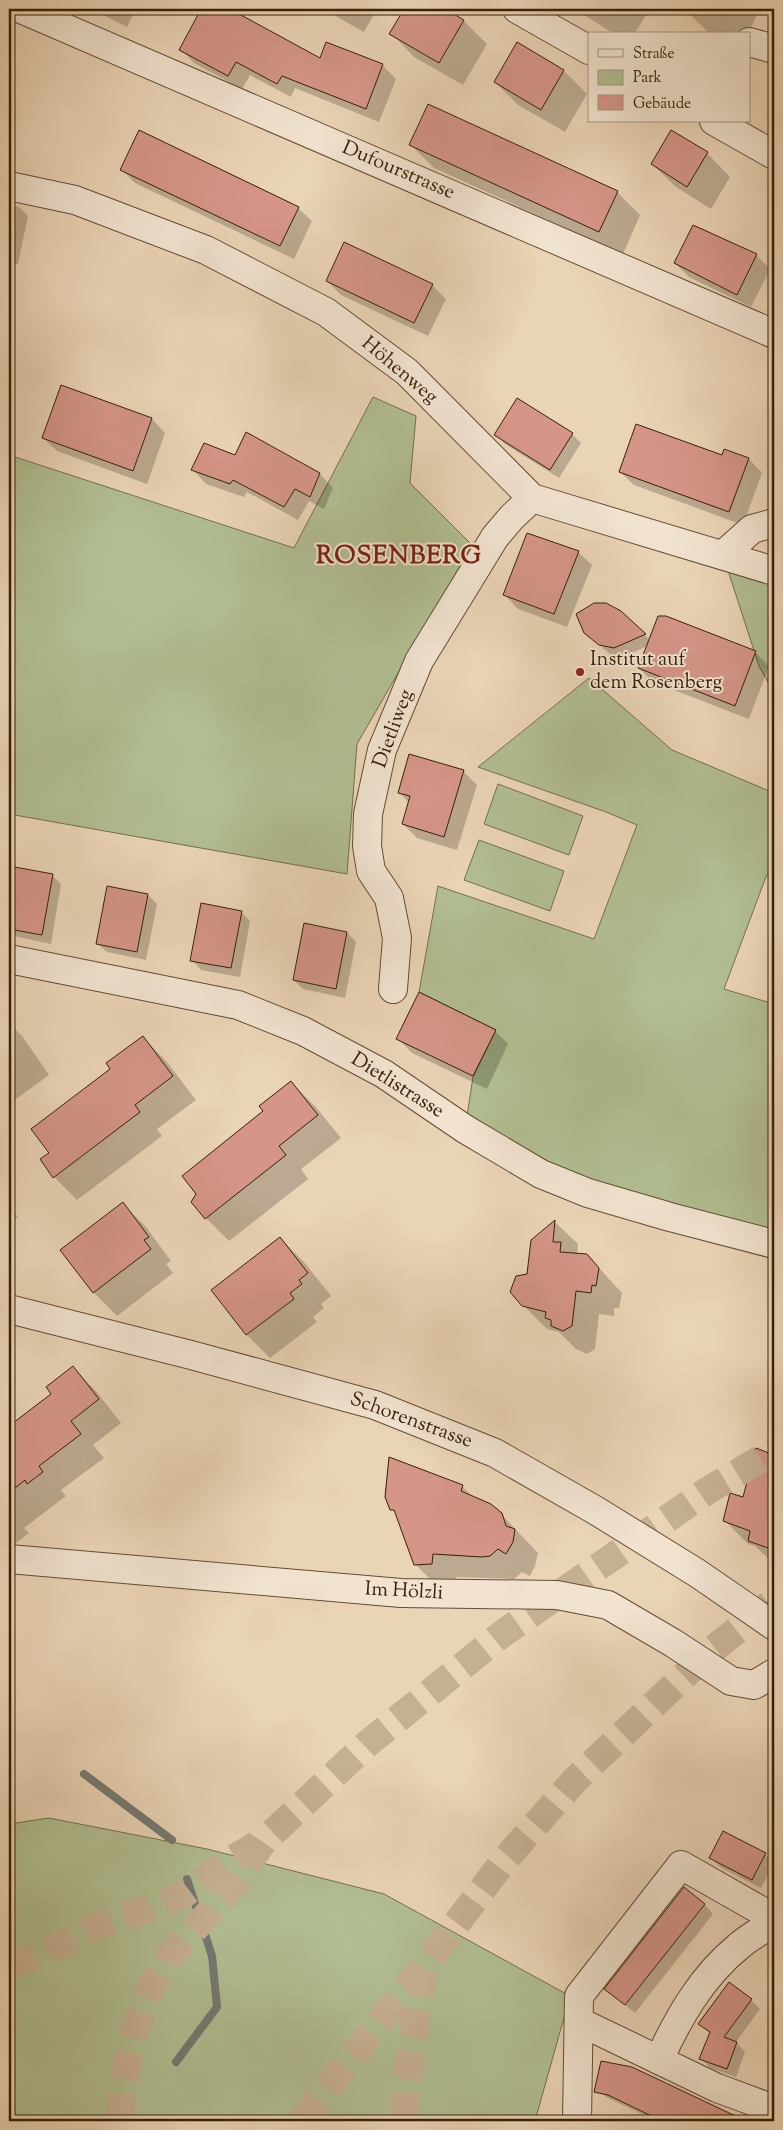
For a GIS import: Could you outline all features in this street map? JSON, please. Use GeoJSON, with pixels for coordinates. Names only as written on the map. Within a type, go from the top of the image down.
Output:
{"type":"FeatureCollection","features":[{"type":"Feature","properties":{"kind":"street","name":"Dufourstrasse"},"geometry":{"type":"LineString","coordinates":[[21,9],[774,334]]}},
{"type":"Feature","properties":{"kind":"street"},"geometry":{"type":"LineString","coordinates":[[517,9],[588,49]]}},
{"type":"Feature","properties":{"kind":"street"},"geometry":{"type":"LineString","coordinates":[[750,42],[774,49]]}},
{"type":"Feature","properties":{"kind":"street"},"geometry":{"type":"LineString","coordinates":[[716,122],[774,155]]}},
{"type":"Feature","properties":{"kind":"street","name":"Höhenweg"},"geometry":{"type":"LineString","coordinates":[[9,186],[75,200],[206,250],[326,312],[407,372],[532,498],[774,571]]}},
{"type":"Feature","properties":{"kind":"street","name":"Dietliweg"},"geometry":{"type":"LineString","coordinates":[[393,989],[395,930],[389,898],[371,871],[367,846],[368,814],[382,750],[419,662],[495,537],[532,498]]}},
{"type":"Feature","properties":{"kind":"street"},"geometry":{"type":"LineString","coordinates":[[723,555],[752,529],[774,523]]}},
{"type":"Feature","properties":{"kind":"street","name":"Dietlistrasse"},"geometry":{"type":"LineString","coordinates":[[9,959],[238,1005],[304,1031],[384,1074],[465,1129],[540,1174],[588,1193],[774,1244]]}},
{"type":"Feature","properties":{"kind":"street","name":"Schorenstrasse"},"geometry":{"type":"LineString","coordinates":[[9,1309],[375,1404],[495,1452],[603,1514],[697,1573],[774,1626]]}},
{"type":"Feature","properties":{"kind":"street","name":"Im Hölzli"},"geometry":{"type":"LineString","coordinates":[[9,1559],[401,1593],[557,1595],[608,1605],[672,1643],[731,1682],[754,1684],[774,1673]]}},
{"type":"Feature","properties":{"kind":"street"},"geometry":{"type":"LineString","coordinates":[[577,2121],[579,1996],[681,1865],[774,1920],[738,1946],[702,1985],[675,2024],[659,2060]]}},
{"type":"Feature","properties":{"kind":"street"},"geometry":{"type":"LineString","coordinates":[[580,2022],[717,2088],[774,2109]]}},
{"type":"Feature","properties":{"kind":"green space"},"geometry":{"type":"Polygon","coordinates":[[[373,397],[416,416],[410,483],[472,545],[357,744],[347,874],[9,814],[9,455],[294,548],[373,397]]]}},
{"type":"Feature","properties":{"kind":"green space"},"geometry":{"type":"Polygon","coordinates":[[[723,555],[774,570],[774,693],[759,666],[723,555]]]}},
{"type":"Feature","properties":{"kind":"green space"},"geometry":{"type":"Polygon","coordinates":[[[589,678],[672,750],[774,793],[774,878],[767,874],[724,989],[774,1004],[774,1242],[670,1217],[465,1129],[473,1077],[496,1030],[419,992],[438,886],[594,939],[637,825],[606,812],[478,767],[589,678]]]}},
{"type":"Feature","properties":{"kind":"green space"},"geometry":{"type":"Polygon","coordinates":[[[498,784],[583,816],[569,855],[484,824],[498,784]]]}},
{"type":"Feature","properties":{"kind":"green space"},"geometry":{"type":"Polygon","coordinates":[[[479,840],[564,871],[550,911],[464,880],[479,840]]]}},
{"type":"Feature","properties":{"kind":"green space"},"geometry":{"type":"Polygon","coordinates":[[[49,1818],[207,1849],[384,1894],[570,1996],[535,2121],[9,2121],[9,1824],[49,1818]]]}},
{"type":"Feature","properties":{"kind":"building"},"geometry":{"type":"Polygon","coordinates":[[[201,9],[230,9],[320,58],[326,42],[383,64],[366,109],[282,76],[277,84],[236,62],[228,76],[179,50],[201,9]]]}},
{"type":"Feature","properties":{"kind":"building"},"geometry":{"type":"Polygon","coordinates":[[[404,9],[445,9],[464,20],[439,63],[389,34],[404,9]]]}},
{"type":"Feature","properties":{"kind":"building"},"geometry":{"type":"Polygon","coordinates":[[[517,42],[564,70],[541,110],[494,82],[517,42]]]}},
{"type":"Feature","properties":{"kind":"building"},"geometry":{"type":"Polygon","coordinates":[[[428,104],[618,191],[599,232],[409,145],[428,104]]]}},
{"type":"Feature","properties":{"kind":"building"},"geometry":{"type":"Polygon","coordinates":[[[139,130],[299,207],[280,246],[120,170],[139,130]]]}},
{"type":"Feature","properties":{"kind":"building"},"geometry":{"type":"Polygon","coordinates":[[[671,130],[708,152],[687,187],[651,164],[671,130]]]}},
{"type":"Feature","properties":{"kind":"building"},"geometry":{"type":"Polygon","coordinates":[[[693,225],[757,254],[737,295],[674,263],[693,225]]]}},
{"type":"Feature","properties":{"kind":"building"},"geometry":{"type":"Polygon","coordinates":[[[344,242],[433,284],[414,323],[326,281],[344,242]]]}},
{"type":"Feature","properties":{"kind":"building"},"geometry":{"type":"Polygon","coordinates":[[[61,385],[152,418],[133,471],[42,438],[61,385]]]}},
{"type":"Feature","properties":{"kind":"building"},"geometry":{"type":"Polygon","coordinates":[[[517,398],[573,433],[550,470],[494,435],[517,398]]]}},
{"type":"Feature","properties":{"kind":"building"},"geometry":{"type":"Polygon","coordinates":[[[636,424],[722,455],[724,449],[749,458],[729,512],[619,472],[636,424]]]}},
{"type":"Feature","properties":{"kind":"building"},"geometry":{"type":"Polygon","coordinates":[[[246,432],[320,473],[310,497],[295,489],[284,507],[233,480],[230,484],[191,470],[204,443],[235,455],[246,432]]]}},
{"type":"Feature","properties":{"kind":"building"},"geometry":{"type":"Polygon","coordinates":[[[527,533],[579,551],[554,614],[503,595],[527,533]]]}},
{"type":"Feature","properties":{"kind":"building"},"geometry":{"type":"Polygon","coordinates":[[[594,603],[606,603],[621,611],[646,634],[614,648],[599,645],[584,633],[576,614],[594,603]]]}},
{"type":"Feature","properties":{"kind":"building"},"geometry":{"type":"Polygon","coordinates":[[[658,616],[666,616],[756,651],[735,706],[638,668],[658,616]]]}},
{"type":"Feature","properties":{"kind":"building"},"geometry":{"type":"Polygon","coordinates":[[[409,754],[464,770],[444,837],[402,824],[410,796],[398,793],[409,754]]]}},
{"type":"Feature","properties":{"kind":"building"},"geometry":{"type":"Polygon","coordinates":[[[9,866],[53,874],[42,935],[9,929],[9,866]]]}},
{"type":"Feature","properties":{"kind":"building"},"geometry":{"type":"Polygon","coordinates":[[[107,886],[148,894],[137,952],[96,944],[107,886]]]}},
{"type":"Feature","properties":{"kind":"building"},"geometry":{"type":"Polygon","coordinates":[[[201,903],[242,911],[231,968],[190,961],[201,903]]]}},
{"type":"Feature","properties":{"kind":"building"},"geometry":{"type":"Polygon","coordinates":[[[304,923],[347,932],[336,989],[293,980],[304,923]]]}},
{"type":"Feature","properties":{"kind":"building"},"geometry":{"type":"Polygon","coordinates":[[[419,992],[496,1030],[473,1076],[396,1039],[419,992]]]}},
{"type":"Feature","properties":{"kind":"building"},"geometry":{"type":"Polygon","coordinates":[[[143,1036],[173,1076],[135,1105],[140,1112],[53,1178],[40,1159],[49,1153],[31,1129],[110,1069],[106,1063],[143,1036]]]}},
{"type":"Feature","properties":{"kind":"building"},"geometry":{"type":"Polygon","coordinates":[[[291,1081],[318,1115],[279,1146],[286,1155],[205,1219],[191,1202],[196,1194],[182,1176],[263,1111],[259,1106],[291,1081]]]}},
{"type":"Feature","properties":{"kind":"building"},"geometry":{"type":"Polygon","coordinates":[[[123,1202],[149,1237],[144,1240],[151,1249],[93,1293],[60,1250],[123,1202]]]}},
{"type":"Feature","properties":{"kind":"building"},"geometry":{"type":"Polygon","coordinates":[[[555,1220],[553,1242],[561,1242],[560,1252],[587,1254],[599,1268],[596,1286],[592,1285],[591,1293],[576,1291],[572,1326],[563,1331],[551,1326],[551,1320],[545,1318],[546,1312],[522,1306],[510,1292],[516,1276],[527,1274],[531,1240],[555,1220]]]}},
{"type":"Feature","properties":{"kind":"building"},"geometry":{"type":"Polygon","coordinates":[[[280,1237],[308,1273],[299,1280],[302,1284],[290,1293],[294,1299],[246,1335],[211,1290],[280,1237]]]}},
{"type":"Feature","properties":{"kind":"building"},"geometry":{"type":"Polygon","coordinates":[[[73,1366],[99,1399],[71,1421],[81,1434],[39,1466],[43,1472],[27,1484],[25,1480],[9,1493],[9,1426],[51,1394],[46,1387],[73,1366]]]}},
{"type":"Feature","properties":{"kind":"building"},"geometry":{"type":"Polygon","coordinates":[[[756,1448],[774,1455],[774,1550],[748,1541],[750,1531],[723,1521],[730,1493],[743,1497],[756,1448]]]}},
{"type":"Feature","properties":{"kind":"building"},"geometry":{"type":"Polygon","coordinates":[[[389,1457],[463,1485],[461,1491],[491,1504],[502,1513],[506,1526],[515,1529],[513,1542],[506,1554],[498,1549],[490,1556],[482,1557],[433,1554],[432,1564],[414,1565],[394,1510],[390,1510],[385,1497],[389,1457]]]}},
{"type":"Feature","properties":{"kind":"building"},"geometry":{"type":"Polygon","coordinates":[[[723,1831],[766,1853],[752,1880],[709,1858],[723,1831]]]}},
{"type":"Feature","properties":{"kind":"building"},"geometry":{"type":"Polygon","coordinates":[[[684,1887],[705,1904],[625,2005],[604,1989],[684,1887]]]}},
{"type":"Feature","properties":{"kind":"building"},"geometry":{"type":"Polygon","coordinates":[[[729,1982],[752,1999],[724,2037],[737,2042],[727,2069],[699,2059],[710,2032],[698,2024],[729,1982]]]}},
{"type":"Feature","properties":{"kind":"building"},"geometry":{"type":"Polygon","coordinates":[[[601,2061],[632,2067],[746,2121],[662,2121],[608,2095],[594,2092],[601,2061]]]}},
{"type":"Feature","properties":{"kind":"waterway"},"geometry":{"type":"LineString","coordinates":[[84,1774],[172,1840]]}},
{"type":"Feature","properties":{"kind":"waterway"},"geometry":{"type":"LineString","coordinates":[[176,2062],[217,2007],[212,1956],[187,1879]]}},
{"type":"Feature","properties":{"kind":"tunnel"},"geometry":{"type":"LineString","coordinates":[[119,2121],[124,2080],[133,2036],[148,1993],[170,1956],[232,1887],[263,1842],[367,1744],[502,1634],[707,1491],[774,1451]]}},
{"type":"Feature","properties":{"kind":"tunnel"},"geometry":{"type":"LineString","coordinates":[[301,2121],[425,1965],[503,1862],[574,1781],[707,1654],[774,1601]]}},
{"type":"Feature","properties":{"kind":"tunnel"},"geometry":{"type":"LineString","coordinates":[[9,1966],[114,1919],[149,1909],[184,1894],[224,1864],[257,1845]]}},
{"type":"Feature","properties":{"kind":"tunnel"},"geometry":{"type":"LineString","coordinates":[[404,2121],[406,2080],[424,1969]]}},
{"type":"Feature","properties":{"kind":"place","name":"Institut auf dem Rosenberg"},"geometry":{"type":"Point","coordinates":[580,672]}},
{"type":"Feature","properties":{"kind":"district","name":"ROSENBERG"},"geometry":{"type":"Point","coordinates":[399,557]}}]}
